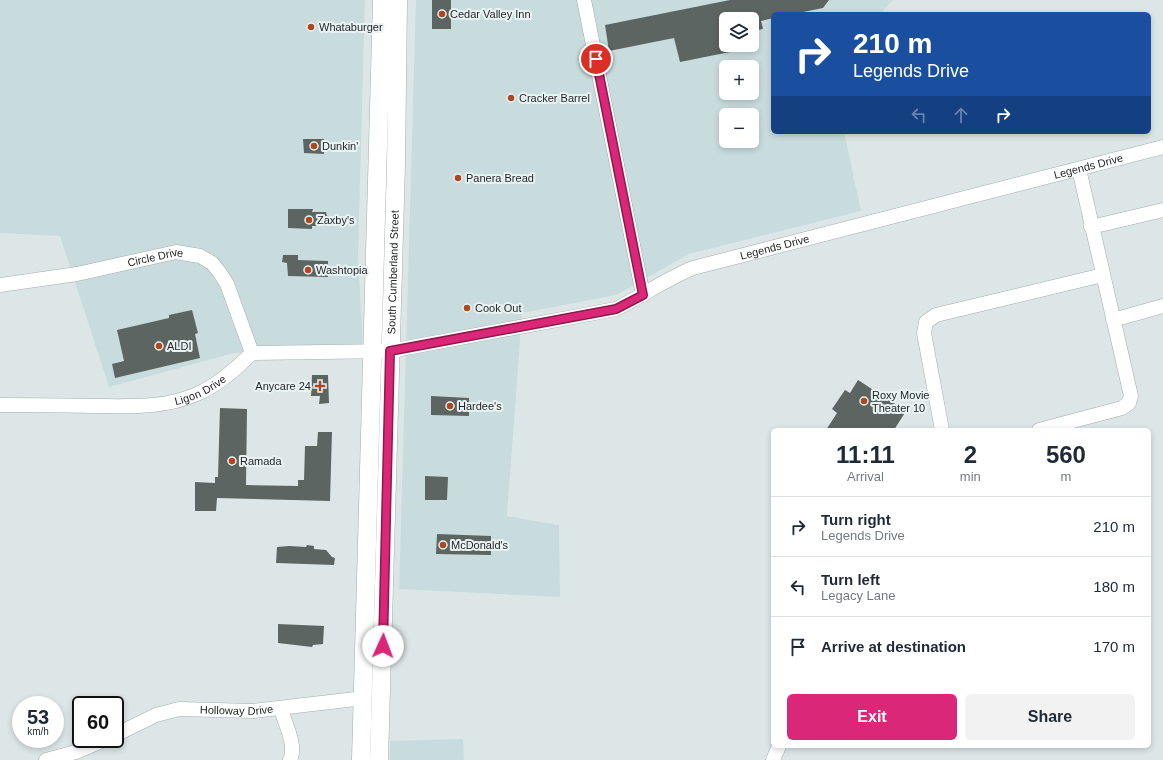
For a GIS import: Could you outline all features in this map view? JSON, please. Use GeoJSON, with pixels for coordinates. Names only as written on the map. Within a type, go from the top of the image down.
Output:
{"type":"FeatureCollection","features":[{"type":"Feature","properties":{"kind":"main road","name":"South Cumberland Street"},"geometry":{"type":"LineString","coordinates":[[361,760],[364,698],[382,0]]}},
{"type":"Feature","properties":{"kind":"main road","name":"South Cumberland Street"},"geometry":{"type":"LineString","coordinates":[[379,760],[396,164],[398,0]]}},
{"type":"Feature","properties":{"kind":"street"},"geometry":{"type":"LineString","coordinates":[[584,0],[643,295]]}},
{"type":"Feature","properties":{"kind":"street","name":"Legends Drive"},"geometry":{"type":"LineString","coordinates":[[390,351],[616,309],[643,295],[664,281],[693,268],[1163,147]]}},
{"type":"Feature","properties":{"kind":"street"},"geometry":{"type":"LineString","coordinates":[[1047,428],[1122,408],[1129,403],[1131,396],[1079,169]]}},
{"type":"Feature","properties":{"kind":"street"},"geometry":{"type":"LineString","coordinates":[[1091,226],[1163,210]]}},
{"type":"Feature","properties":{"kind":"street","name":"Circle Drive"},"geometry":{"type":"LineString","coordinates":[[0,285],[77,274],[176,252],[200,256],[212,263],[227,284],[252,352]]}},
{"type":"Feature","properties":{"kind":"street"},"geometry":{"type":"LineString","coordinates":[[942,428],[924,333],[926,322],[936,315],[1103,275]]}},
{"type":"Feature","properties":{"kind":"street"},"geometry":{"type":"LineString","coordinates":[[1114,320],[1163,306]]}},
{"type":"Feature","properties":{"kind":"street"},"geometry":{"type":"LineString","coordinates":[[252,352],[390,351]]}},
{"type":"Feature","properties":{"kind":"street","name":"Ligon Drive"},"geometry":{"type":"LineString","coordinates":[[0,405],[142,406],[166,403],[184,399],[209,388],[234,370],[252,352]]}},
{"type":"Feature","properties":{"kind":"street","name":"Holloway Drive"},"geometry":{"type":"LineString","coordinates":[[124,730],[145,720],[174,709],[234,712],[281,709],[364,698]]}},
{"type":"Feature","properties":{"kind":"street"},"geometry":{"type":"LineString","coordinates":[[281,709],[292,744],[293,752],[290,760]]}},
{"type":"Feature","properties":{"kind":"street"},"geometry":{"type":"LineString","coordinates":[[46,760],[85,748]]}},
{"type":"Feature","properties":{"kind":"street"},"geometry":{"type":"LineString","coordinates":[[773,760],[778,748]]}},
{"type":"Feature","properties":{"kind":"shaded area"},"geometry":{"type":"Polygon","coordinates":[[[0,0],[365,0],[358,256],[363,347],[234,353],[109,387],[60,236],[0,233],[0,0]]]}},
{"type":"Feature","properties":{"kind":"shaded area"},"geometry":{"type":"Polygon","coordinates":[[[416,0],[893,0],[882,12],[771,12],[771,134],[844,134],[861,211],[689,254],[616,295],[522,313],[507,516],[559,525],[560,597],[399,589],[416,0]]]}},
{"type":"Feature","properties":{"kind":"shaded area"},"geometry":{"type":"Polygon","coordinates":[[[463,739],[464,760],[390,760],[390,741],[463,739]]]}},
{"type":"Feature","properties":{"kind":"building","name":"Cedar Valley Inn"},"geometry":{"type":"Polygon","coordinates":[[[432,0],[451,0],[451,29],[432,29],[432,0]]]}},
{"type":"Feature","properties":{"kind":"building"},"geometry":{"type":"Polygon","coordinates":[[[730,0],[829,0],[823,8],[803,12],[771,12],[771,18],[761,21],[763,29],[759,30],[759,12],[719,12],[719,52],[730,52],[680,62],[674,38],[609,51],[605,25],[730,0]]]}},
{"type":"Feature","properties":{"kind":"building","name":"Dunkin'"},"geometry":{"type":"Polygon","coordinates":[[[303,139],[324,139],[324,154],[304,153],[303,139]]]}},
{"type":"Feature","properties":{"kind":"building","name":"Zaxby's"},"geometry":{"type":"Polygon","coordinates":[[[288,209],[313,209],[312,212],[326,212],[327,216],[330,216],[329,224],[325,224],[326,226],[312,226],[312,229],[288,228],[288,209]]]}},
{"type":"Feature","properties":{"kind":"building","name":"Washtopia"},"geometry":{"type":"Polygon","coordinates":[[[283,255],[298,255],[298,260],[328,261],[328,277],[288,276],[287,263],[282,262],[283,255]]]}},
{"type":"Feature","properties":{"kind":"building","name":"ALDI"},"geometry":{"type":"Polygon","coordinates":[[[192,310],[198,333],[195,334],[200,358],[115,378],[112,364],[124,361],[117,330],[169,318],[169,315],[192,310]]]}},
{"type":"Feature","properties":{"kind":"building","name":"Anycare 24"},"geometry":{"type":"Polygon","coordinates":[[[312,375],[328,375],[329,403],[319,404],[320,396],[311,396],[312,375]]]}},
{"type":"Feature","properties":{"kind":"building","name":"Roxy Movie Theater 10"},"geometry":{"type":"Polygon","coordinates":[[[858,380],[906,411],[895,428],[827,428],[837,413],[832,409],[845,390],[850,393],[858,380]]]}},
{"type":"Feature","properties":{"kind":"building","name":"Hardee's"},"geometry":{"type":"Polygon","coordinates":[[[431,396],[469,398],[469,416],[431,415],[431,396]]]}},
{"type":"Feature","properties":{"kind":"building","name":"Ramada"},"geometry":{"type":"Polygon","coordinates":[[[220,408],[247,409],[246,485],[298,486],[298,480],[304,480],[305,446],[317,446],[318,432],[332,432],[330,501],[217,498],[216,511],[195,511],[195,482],[215,483],[215,477],[218,477],[220,408]]]}},
{"type":"Feature","properties":{"kind":"building"},"geometry":{"type":"Polygon","coordinates":[[[425,476],[448,477],[447,500],[425,500],[425,476]]]}},
{"type":"Feature","properties":{"kind":"building"},"geometry":{"type":"Polygon","coordinates":[[[437,534],[491,536],[491,555],[436,554],[437,534]]]}},
{"type":"Feature","properties":{"kind":"building"},"geometry":{"type":"Polygon","coordinates":[[[307,545],[314,546],[314,549],[326,550],[332,557],[335,558],[334,565],[276,563],[277,547],[306,547],[307,545]]]}},
{"type":"Feature","properties":{"kind":"building"},"geometry":{"type":"Polygon","coordinates":[[[278,624],[324,626],[323,644],[313,645],[312,647],[278,643],[278,624]]]}},
{"type":"Feature","properties":{"kind":"place","name":"Cedar Valley Inn"},"geometry":{"type":"Point","coordinates":[442,14]}},
{"type":"Feature","properties":{"kind":"place","name":"Whataburger"},"geometry":{"type":"Point","coordinates":[311,27]}},
{"type":"Feature","properties":{"kind":"place","name":"Cracker Barrel"},"geometry":{"type":"Point","coordinates":[511,98]}},
{"type":"Feature","properties":{"kind":"place","name":"Dunkin'"},"geometry":{"type":"Point","coordinates":[314,146]}},
{"type":"Feature","properties":{"kind":"place","name":"Panera Bread"},"geometry":{"type":"Point","coordinates":[458,178]}},
{"type":"Feature","properties":{"kind":"place","name":"Zaxby's"},"geometry":{"type":"Point","coordinates":[309,220]}},
{"type":"Feature","properties":{"kind":"place","name":"Washtopia"},"geometry":{"type":"Point","coordinates":[308,270]}},
{"type":"Feature","properties":{"kind":"place","name":"Cook Out"},"geometry":{"type":"Point","coordinates":[467,308]}},
{"type":"Feature","properties":{"kind":"place","name":"ALDI"},"geometry":{"type":"Point","coordinates":[159,346]}},
{"type":"Feature","properties":{"kind":"place","name":"Anycare 24"},"geometry":{"type":"Point","coordinates":[320,386]}},
{"type":"Feature","properties":{"kind":"place","name":"Roxy Movie Theater 10"},"geometry":{"type":"Point","coordinates":[864,401]}},
{"type":"Feature","properties":{"kind":"place","name":"Hardee's"},"geometry":{"type":"Point","coordinates":[450,406]}},
{"type":"Feature","properties":{"kind":"place","name":"Ramada"},"geometry":{"type":"Point","coordinates":[232,461]}},
{"type":"Feature","properties":{"kind":"place","name":"McDonald's"},"geometry":{"type":"Point","coordinates":[443,545]}},
{"type":"Feature","properties":{"kind":"route"},"geometry":{"type":"LineString","coordinates":[[383,646],[390,351],[616,309],[643,295],[596,59]]}}]}
